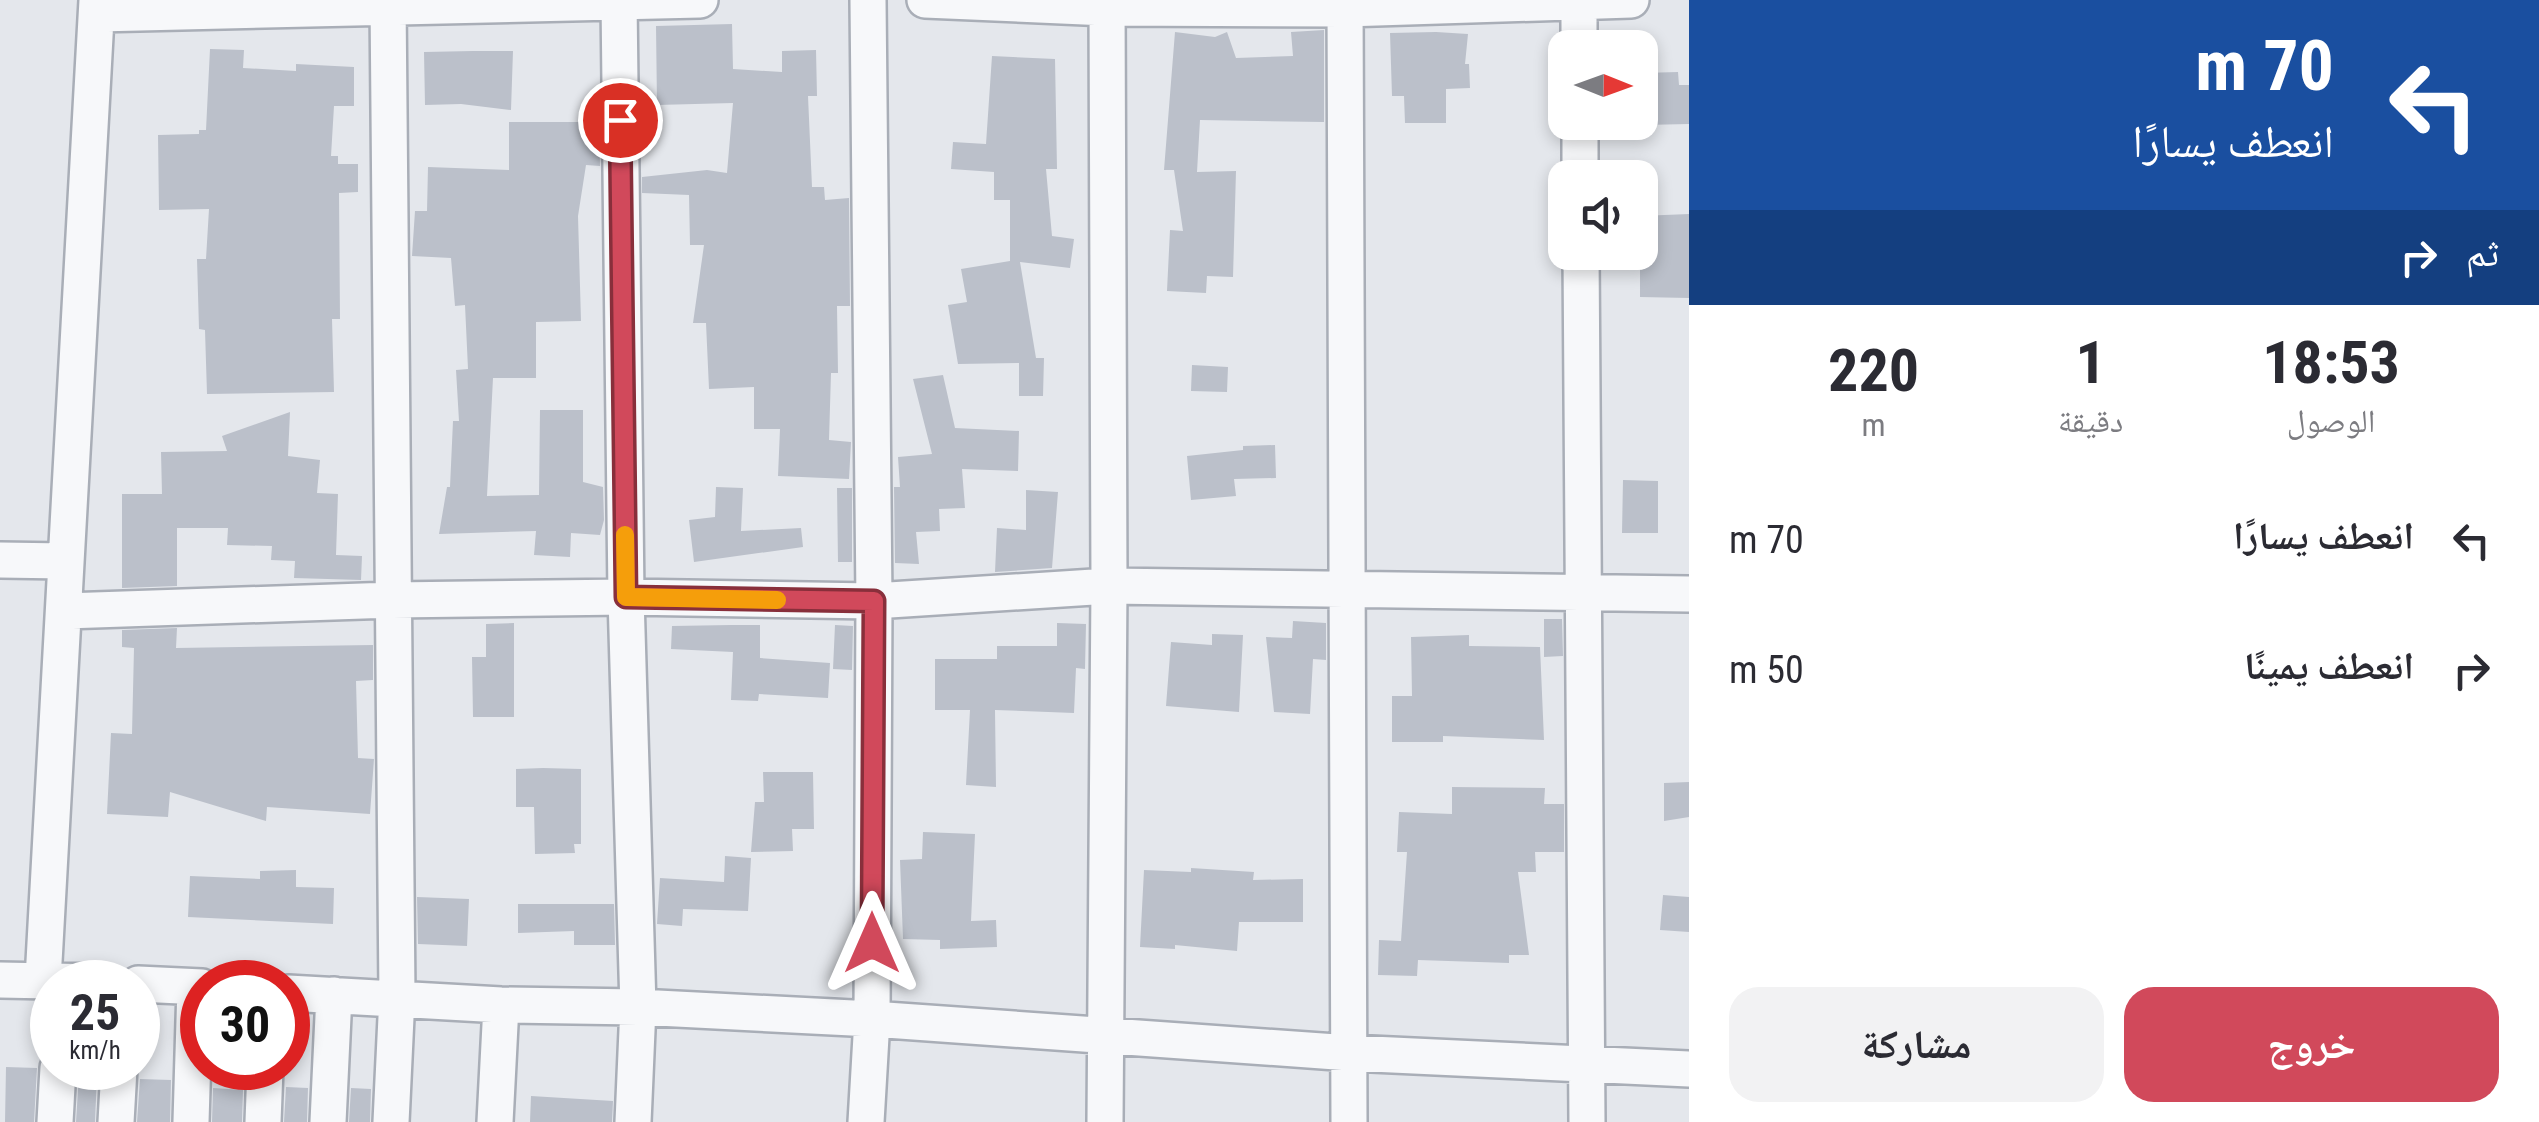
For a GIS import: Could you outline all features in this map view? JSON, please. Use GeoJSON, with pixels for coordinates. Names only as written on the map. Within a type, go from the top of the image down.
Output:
{"type":"FeatureCollection","features":[{"type":"Feature","properties":{"kind":"street"},"geometry":{"type":"LineString","coordinates":[[57,960],[65,561],[97,7],[700,0]]}},
{"type":"Feature","properties":{"kind":"street"},"geometry":{"type":"LineString","coordinates":[[866,1122],[872,1018],[874,601],[868,0]]}},
{"type":"Feature","properties":{"kind":"street"},"geometry":{"type":"LineString","coordinates":[[925,0],[1107,4],[1631,0]]}},
{"type":"Feature","properties":{"kind":"street"},"geometry":{"type":"LineString","coordinates":[[1578,0],[1579,30]]}},
{"type":"Feature","properties":{"kind":"street"},"geometry":{"type":"LineString","coordinates":[[619,1],[626,597],[638,1007],[633,1122]]}},
{"type":"Feature","properties":{"kind":"street"},"geometry":{"type":"LineString","coordinates":[[388,3],[397,996],[391,1122]]}},
{"type":"Feature","properties":{"kind":"street"},"geometry":{"type":"LineString","coordinates":[[1105,1122],[1110,586],[1107,4]]}},
{"type":"Feature","properties":{"kind":"street"},"geometry":{"type":"LineString","coordinates":[[1345,4],[1348,1122]]}},
{"type":"Feature","properties":{"kind":"street"},"geometry":{"type":"LineString","coordinates":[[1581,270],[1587,1122]]}},
{"type":"Feature","properties":{"kind":"street"},"geometry":{"type":"LineString","coordinates":[[0,560],[65,561]]}},
{"type":"Feature","properties":{"kind":"street"},"geometry":{"type":"LineString","coordinates":[[65,611],[626,597],[874,601],[1110,586],[1689,594]]}},
{"type":"Feature","properties":{"kind":"street"},"geometry":{"type":"LineString","coordinates":[[0,980],[30,981]]}},
{"type":"Feature","properties":{"kind":"street"},"geometry":{"type":"LineString","coordinates":[[310,993],[501,1005],[872,1018],[1350,1053],[1689,1069]]}},
{"type":"Feature","properties":{"kind":"street"},"geometry":{"type":"LineString","coordinates":[[328,1122],[334,995]]}},
{"type":"Feature","properties":{"kind":"street"},"geometry":{"type":"LineString","coordinates":[[495,1122],[501,1005]]}},
{"type":"Feature","properties":{"kind":"street"},"geometry":{"type":"LineString","coordinates":[[55,1122],[57,1090]]}},
{"type":"Feature","properties":{"kind":"street"},"geometry":{"type":"LineString","coordinates":[[116,1122],[117,1090]]}},
{"type":"Feature","properties":{"kind":"street"},"geometry":{"type":"LineString","coordinates":[[191,1122],[193,1090]]}},
{"type":"Feature","properties":{"kind":"street"},"geometry":{"type":"LineString","coordinates":[[263,1122],[264,1090]]}},
{"type":"Feature","properties":{"kind":"building"},"geometry":{"type":"Polygon","coordinates":[[[732,24],[733,69],[782,72],[782,51],[816,50],[817,96],[808,96],[812,187],[824,187],[825,200],[849,198],[850,306],[837,306],[838,373],[831,373],[829,440],[851,442],[849,479],[778,476],[780,429],[754,429],[754,387],[709,389],[706,323],[693,323],[704,245],[690,245],[689,195],[642,193],[642,177],[707,170],[727,173],[733,103],[657,105],[656,26],[732,24]]]}},
{"type":"Feature","properties":{"kind":"building"},"geometry":{"type":"Polygon","coordinates":[[[1324,30],[1324,122],[1200,120],[1197,172],[1236,171],[1233,277],[1207,276],[1206,293],[1167,291],[1170,230],[1183,231],[1174,170],[1164,170],[1175,32],[1215,37],[1227,32],[1236,58],[1293,56],[1291,32],[1324,30]]]}},
{"type":"Feature","properties":{"kind":"building"},"geometry":{"type":"Polygon","coordinates":[[[1390,33],[1468,34],[1465,64],[1469,64],[1470,88],[1446,89],[1446,123],[1405,123],[1404,96],[1392,96],[1390,33]]]}},
{"type":"Feature","properties":{"kind":"building"},"geometry":{"type":"Polygon","coordinates":[[[210,49],[244,50],[243,68],[296,71],[296,64],[354,67],[354,106],[334,106],[331,156],[338,156],[338,164],[358,164],[358,192],[339,193],[340,319],[332,319],[334,392],[207,394],[205,330],[199,329],[197,259],[206,259],[209,209],[159,210],[158,135],[199,134],[199,130],[206,130],[210,49]]]}},
{"type":"Feature","properties":{"kind":"building"},"geometry":{"type":"Polygon","coordinates":[[[513,51],[511,110],[461,104],[425,105],[424,52],[513,51]]]}},
{"type":"Feature","properties":{"kind":"building"},"geometry":{"type":"Polygon","coordinates":[[[992,56],[1055,59],[1057,169],[1046,169],[1052,236],[1074,239],[1070,268],[1020,262],[1036,358],[1044,358],[1043,396],[1019,396],[1019,363],[958,364],[948,305],[967,302],[961,269],[1010,261],[1010,200],[994,200],[994,172],[951,169],[953,142],[986,144],[992,56]]]}},
{"type":"Feature","properties":{"kind":"building"},"geometry":{"type":"Polygon","coordinates":[[[1678,72],[1679,85],[1689,85],[1689,124],[1658,125],[1658,73],[1678,72]]]}},
{"type":"Feature","properties":{"kind":"building"},"geometry":{"type":"Polygon","coordinates":[[[509,122],[599,122],[600,166],[586,165],[578,216],[581,321],[536,322],[536,378],[493,378],[487,496],[539,495],[540,410],[583,410],[583,482],[603,487],[604,520],[600,535],[571,533],[570,557],[534,555],[536,531],[439,534],[450,487],[453,421],[459,421],[456,370],[468,369],[465,305],[455,306],[451,258],[412,256],[415,211],[427,211],[428,167],[509,170],[509,122]]]}},
{"type":"Feature","properties":{"kind":"building"},"geometry":{"type":"Polygon","coordinates":[[[1689,214],[1689,298],[1640,297],[1640,270],[1658,270],[1658,215],[1689,214]]]}},
{"type":"Feature","properties":{"kind":"building"},"geometry":{"type":"Polygon","coordinates":[[[1192,365],[1228,367],[1227,392],[1191,391],[1192,365]]]}},
{"type":"Feature","properties":{"kind":"building"},"geometry":{"type":"Polygon","coordinates":[[[943,375],[955,428],[1019,431],[1018,471],[962,469],[965,508],[939,509],[940,531],[916,532],[919,564],[895,563],[894,487],[900,487],[898,457],[932,454],[913,379],[943,375]]]}},
{"type":"Feature","properties":{"kind":"building"},"geometry":{"type":"Polygon","coordinates":[[[290,412],[288,456],[320,460],[317,493],[338,494],[336,555],[362,556],[361,580],[294,578],[295,561],[271,560],[272,546],[227,545],[228,528],[177,528],[177,586],[122,588],[122,494],[162,494],[161,452],[227,451],[222,436],[290,412]]]}},
{"type":"Feature","properties":{"kind":"building"},"geometry":{"type":"Polygon","coordinates":[[[1275,445],[1276,478],[1234,479],[1236,496],[1191,500],[1187,456],[1275,445]]]}},
{"type":"Feature","properties":{"kind":"building"},"geometry":{"type":"Polygon","coordinates":[[[1623,480],[1658,481],[1658,533],[1622,533],[1623,480]]]}},
{"type":"Feature","properties":{"kind":"building"},"geometry":{"type":"Polygon","coordinates":[[[716,487],[743,488],[741,531],[801,528],[803,547],[694,562],[689,520],[715,517],[716,487]]]}},
{"type":"Feature","properties":{"kind":"building"},"geometry":{"type":"Polygon","coordinates":[[[837,488],[852,488],[852,562],[838,562],[837,488]]]}},
{"type":"Feature","properties":{"kind":"building"},"geometry":{"type":"Polygon","coordinates":[[[1026,490],[1058,492],[1052,568],[995,572],[997,528],[1026,530],[1026,490]]]}},
{"type":"Feature","properties":{"kind":"building"},"geometry":{"type":"Polygon","coordinates":[[[1544,619],[1562,619],[1563,656],[1544,657],[1544,619]]]}},
{"type":"Feature","properties":{"kind":"building"},"geometry":{"type":"Polygon","coordinates":[[[1293,621],[1326,623],[1326,660],[1313,659],[1310,714],[1274,712],[1266,637],[1292,638],[1293,621]]]}},
{"type":"Feature","properties":{"kind":"building"},"geometry":{"type":"Polygon","coordinates":[[[514,623],[514,717],[473,717],[472,657],[486,657],[486,624],[514,623]]]}},
{"type":"Feature","properties":{"kind":"building"},"geometry":{"type":"Polygon","coordinates":[[[1057,623],[1086,624],[1085,669],[1076,668],[1074,713],[995,710],[996,787],[966,785],[970,710],[935,710],[935,659],[997,659],[997,646],[1057,646],[1057,623]]]}},
{"type":"Feature","properties":{"kind":"building"},"geometry":{"type":"Polygon","coordinates":[[[760,625],[760,658],[830,663],[828,698],[759,694],[758,701],[731,700],[733,652],[671,649],[672,626],[760,625]]]}},
{"type":"Feature","properties":{"kind":"building"},"geometry":{"type":"Polygon","coordinates":[[[835,625],[853,626],[852,670],[833,669],[835,625]]]}},
{"type":"Feature","properties":{"kind":"building"},"geometry":{"type":"Polygon","coordinates":[[[177,628],[176,648],[373,645],[373,680],[356,681],[358,758],[374,759],[370,814],[267,807],[266,821],[170,792],[168,817],[107,814],[111,733],[132,734],[134,648],[122,647],[122,630],[177,628]]]}},
{"type":"Feature","properties":{"kind":"building"},"geometry":{"type":"Polygon","coordinates":[[[1212,634],[1243,635],[1239,712],[1166,706],[1171,642],[1212,645],[1212,634]]]}},
{"type":"Feature","properties":{"kind":"building"},"geometry":{"type":"Polygon","coordinates":[[[1469,635],[1469,646],[1540,647],[1544,740],[1443,736],[1443,742],[1392,742],[1392,696],[1412,696],[1411,637],[1469,635]]]}},
{"type":"Feature","properties":{"kind":"building"},"geometry":{"type":"Polygon","coordinates":[[[516,769],[581,769],[581,844],[574,844],[575,853],[535,854],[534,807],[516,807],[516,769]]]}},
{"type":"Feature","properties":{"kind":"building"},"geometry":{"type":"Polygon","coordinates":[[[763,772],[813,772],[814,829],[792,829],[793,851],[751,852],[755,802],[764,802],[763,772]]]}},
{"type":"Feature","properties":{"kind":"building"},"geometry":{"type":"Polygon","coordinates":[[[1689,782],[1689,817],[1664,821],[1664,783],[1689,782]]]}},
{"type":"Feature","properties":{"kind":"building"},"geometry":{"type":"Polygon","coordinates":[[[1452,787],[1545,788],[1544,804],[1564,804],[1564,852],[1535,852],[1536,872],[1518,872],[1529,955],[1509,955],[1509,963],[1418,960],[1417,976],[1378,975],[1379,940],[1401,941],[1407,852],[1397,852],[1399,812],[1452,814],[1452,787]]]}},
{"type":"Feature","properties":{"kind":"building"},"geometry":{"type":"Polygon","coordinates":[[[923,832],[975,834],[971,921],[996,920],[997,947],[940,949],[940,940],[903,939],[900,860],[922,859],[923,832]]]}},
{"type":"Feature","properties":{"kind":"building"},"geometry":{"type":"Polygon","coordinates":[[[725,856],[751,858],[748,911],[683,909],[682,926],[657,924],[660,878],[724,882],[725,856]]]}},
{"type":"Feature","properties":{"kind":"building"},"geometry":{"type":"Polygon","coordinates":[[[1191,868],[1254,872],[1253,880],[1303,879],[1303,922],[1239,922],[1237,951],[1175,945],[1175,949],[1140,947],[1144,870],[1191,872],[1191,868]]]}},
{"type":"Feature","properties":{"kind":"building"},"geometry":{"type":"Polygon","coordinates":[[[296,870],[296,887],[334,888],[333,924],[188,917],[190,876],[260,879],[260,871],[296,870]]]}},
{"type":"Feature","properties":{"kind":"building"},"geometry":{"type":"Polygon","coordinates":[[[1663,895],[1689,897],[1689,932],[1660,930],[1663,895]]]}},
{"type":"Feature","properties":{"kind":"building"},"geometry":{"type":"Polygon","coordinates":[[[417,897],[469,899],[467,946],[418,944],[417,897]]]}},
{"type":"Feature","properties":{"kind":"building"},"geometry":{"type":"Polygon","coordinates":[[[518,904],[614,904],[615,945],[574,945],[574,931],[518,933],[518,904]]]}},
{"type":"Feature","properties":{"kind":"building"},"geometry":{"type":"Polygon","coordinates":[[[6,1067],[30,1068],[30,1090],[36,1090],[34,1122],[5,1122],[6,1067]]]}},
{"type":"Feature","properties":{"kind":"building"},"geometry":{"type":"Polygon","coordinates":[[[160,1080],[171,1080],[170,1122],[137,1122],[139,1090],[160,1090],[160,1080]]]}},
{"type":"Feature","properties":{"kind":"building"},"geometry":{"type":"Polygon","coordinates":[[[351,1088],[371,1089],[370,1122],[349,1122],[351,1088]]]}},
{"type":"Feature","properties":{"kind":"building"},"geometry":{"type":"Polygon","coordinates":[[[78,1090],[96,1090],[95,1122],[76,1122],[78,1090]]]}},
{"type":"Feature","properties":{"kind":"building"},"geometry":{"type":"Polygon","coordinates":[[[213,1090],[243,1090],[242,1122],[212,1122],[213,1090]]]}},
{"type":"Feature","properties":{"kind":"building"},"geometry":{"type":"Polygon","coordinates":[[[286,1090],[308,1090],[307,1122],[284,1122],[286,1090]]]}},
{"type":"Feature","properties":{"kind":"building"},"geometry":{"type":"Polygon","coordinates":[[[531,1096],[613,1101],[612,1122],[530,1122],[531,1096]]]}},
{"type":"Feature","properties":{"kind":"slow traffic"},"geometry":{"type":"LineString","coordinates":[[625,535],[626,597],[777,600]]}},
{"type":"Feature","properties":{"kind":"route"},"geometry":{"type":"LineString","coordinates":[[620,120],[626,597],[874,601],[872,943]]}}]}
